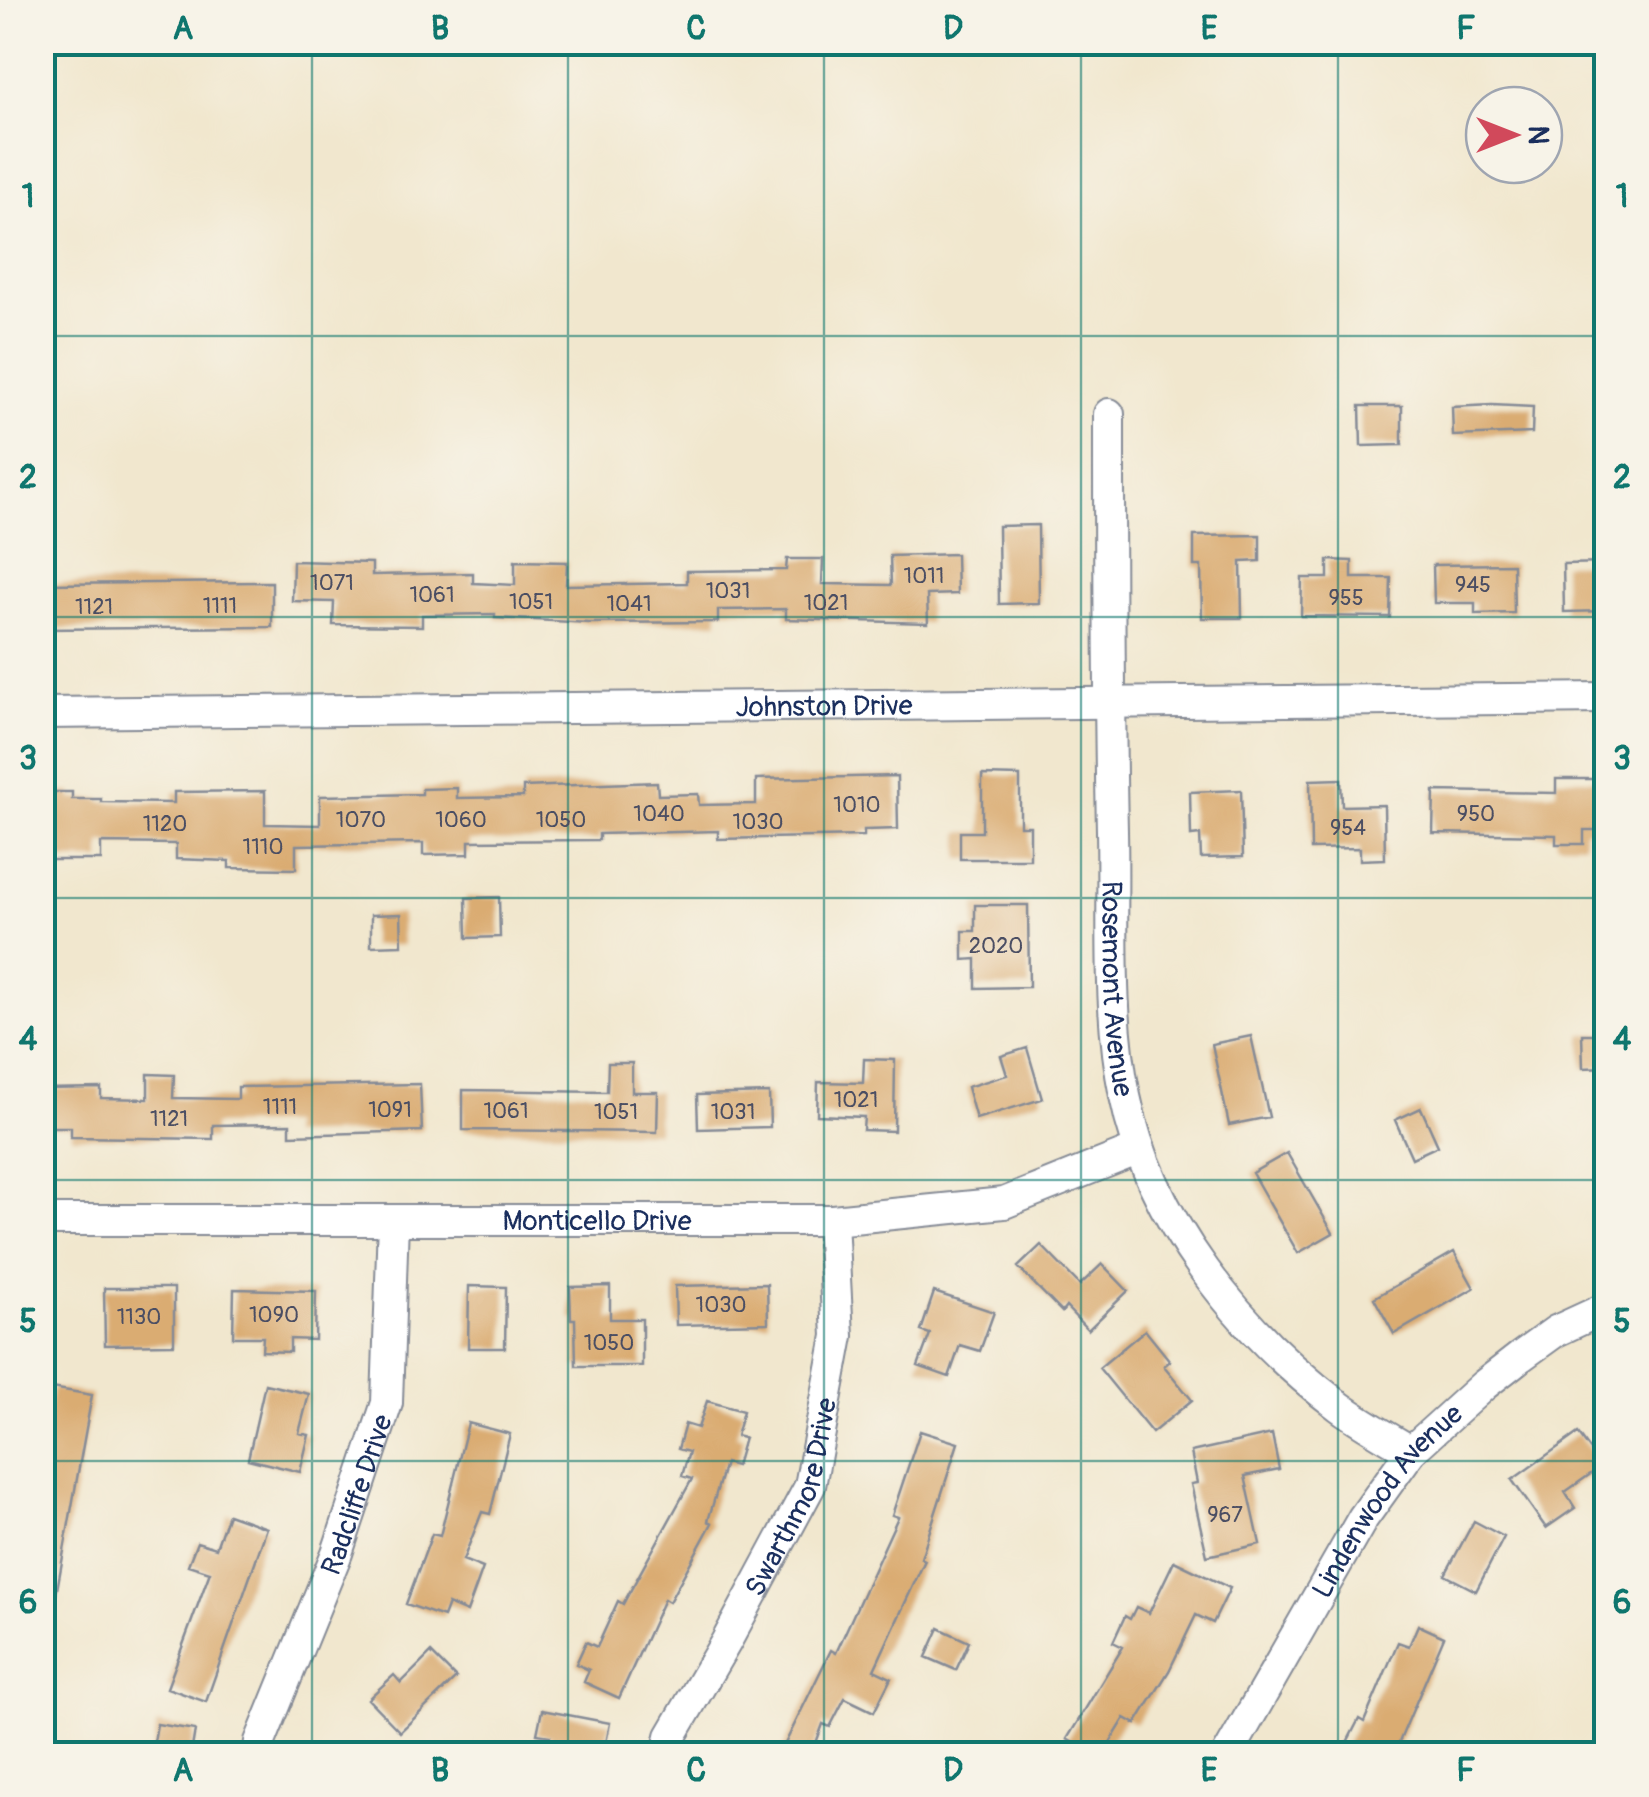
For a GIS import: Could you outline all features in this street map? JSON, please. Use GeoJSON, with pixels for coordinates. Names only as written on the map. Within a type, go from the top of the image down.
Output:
{"type":"FeatureCollection","features":[{"type":"Feature","properties":{"kind":"street","name":"Rosemont Avenue"},"geometry":{"type":"LineString","coordinates":[[1110,414],[1116,1032],[1125,1096],[1139,1149],[1162,1204],[1243,1318],[1342,1409],[1410,1451]]}},
{"type":"Feature","properties":{"kind":"street","name":"Johnston Drive"},"geometry":{"type":"LineString","coordinates":[[42,712],[1606,698]]}},
{"type":"Feature","properties":{"kind":"street","name":"Monticello Drive"},"geometry":{"type":"LineString","coordinates":[[42,1220],[832,1220],[1004,1203],[1139,1149]]}},
{"type":"Feature","properties":{"kind":"street","name":"Radcliffe Drive"},"geometry":{"type":"LineString","coordinates":[[258,1754],[337,1553],[387,1403],[393,1220]]}},
{"type":"Feature","properties":{"kind":"street","name":"Swarthmore Drive"},"geometry":{"type":"LineString","coordinates":[[667,1754],[671,1736],[810,1486],[838,1336],[832,1220]]}},
{"type":"Feature","properties":{"kind":"street","name":"Lindenwood Avenue"},"geometry":{"type":"LineString","coordinates":[[1228,1754],[1363,1518],[1410,1451],[1520,1357],[1556,1332],[1606,1308]]}},
{"type":"Feature","properties":{"kind":"building"},"geometry":{"type":"Polygon","coordinates":[[[1360,406],[1402,406],[1402,445],[1361,446],[1360,406]]]}},
{"type":"Feature","properties":{"kind":"building"},"geometry":{"type":"Polygon","coordinates":[[[1452,407],[1533,407],[1532,433],[1453,436],[1452,407]]]}},
{"type":"Feature","properties":{"kind":"building"},"geometry":{"type":"Polygon","coordinates":[[[1038,525],[1039,603],[999,604],[998,526],[1038,525]]]}},
{"type":"Feature","properties":{"kind":"building"},"geometry":{"type":"Polygon","coordinates":[[[1260,535],[1260,561],[1241,562],[1242,618],[1202,618],[1201,566],[1194,566],[1194,536],[1260,535]]]}},
{"type":"Feature","properties":{"kind":"building"},"geometry":{"type":"Polygon","coordinates":[[[956,554],[957,594],[927,595],[928,623],[786,619],[786,609],[718,610],[718,622],[590,623],[495,618],[495,614],[422,615],[422,626],[333,625],[334,602],[292,601],[293,561],[372,563],[372,575],[473,573],[473,583],[515,585],[515,561],[567,562],[566,585],[687,583],[687,571],[786,570],[787,559],[823,559],[822,584],[891,585],[890,556],[956,554]]]}},
{"type":"Feature","properties":{"kind":"building"},"geometry":{"type":"Polygon","coordinates":[[[1328,560],[1352,561],[1352,578],[1391,578],[1390,617],[1301,616],[1302,578],[1328,578],[1328,560]]]}},
{"type":"Feature","properties":{"kind":"building"},"geometry":{"type":"Polygon","coordinates":[[[1606,563],[1606,611],[1564,612],[1563,564],[1606,563]]]}},
{"type":"Feature","properties":{"kind":"building"},"geometry":{"type":"Polygon","coordinates":[[[1513,564],[1514,613],[1475,614],[1475,603],[1434,603],[1433,565],[1513,564]]]}},
{"type":"Feature","properties":{"kind":"building"},"geometry":{"type":"Polygon","coordinates":[[[272,582],[272,627],[42,629],[42,584],[272,582]]]}},
{"type":"Feature","properties":{"kind":"building"},"geometry":{"type":"Polygon","coordinates":[[[982,775],[1020,776],[1020,826],[1030,826],[1030,859],[960,859],[960,832],[982,832],[982,775]]]}},
{"type":"Feature","properties":{"kind":"building"},"geometry":{"type":"Polygon","coordinates":[[[897,776],[898,829],[864,830],[864,836],[718,839],[718,831],[599,834],[599,840],[469,841],[469,854],[423,855],[423,843],[296,845],[296,869],[229,868],[229,861],[176,859],[176,844],[101,843],[101,860],[42,860],[42,792],[72,792],[72,799],[101,802],[174,803],[174,792],[265,791],[265,824],[320,825],[320,796],[422,794],[422,789],[457,788],[457,798],[523,797],[523,787],[657,782],[658,795],[698,794],[699,805],[756,804],[756,779],[897,776]]]}},
{"type":"Feature","properties":{"kind":"building"},"geometry":{"type":"Polygon","coordinates":[[[1341,779],[1342,806],[1384,805],[1385,859],[1360,860],[1360,848],[1311,849],[1310,780],[1341,779]]]}},
{"type":"Feature","properties":{"kind":"building"},"geometry":{"type":"Polygon","coordinates":[[[1556,779],[1606,779],[1606,830],[1584,830],[1584,844],[1556,844],[1556,835],[1433,833],[1434,791],[1556,793],[1556,779]]]}},
{"type":"Feature","properties":{"kind":"building"},"geometry":{"type":"Polygon","coordinates":[[[1241,790],[1243,857],[1201,858],[1200,835],[1191,836],[1190,792],[1241,790]]]}},
{"type":"Feature","properties":{"kind":"building"},"geometry":{"type":"Polygon","coordinates":[[[499,897],[500,937],[467,938],[466,898],[499,897]]]}},
{"type":"Feature","properties":{"kind":"building"},"geometry":{"type":"Polygon","coordinates":[[[975,905],[1028,905],[1029,987],[976,988],[976,959],[963,960],[963,931],[975,931],[975,905]]]}},
{"type":"Feature","properties":{"kind":"building"},"geometry":{"type":"Polygon","coordinates":[[[401,914],[402,945],[371,946],[371,915],[401,914]]]}},
{"type":"Feature","properties":{"kind":"building"},"geometry":{"type":"Polygon","coordinates":[[[1582,1034],[1606,1034],[1606,1067],[1583,1068],[1582,1034]]]}},
{"type":"Feature","properties":{"kind":"building"},"geometry":{"type":"Polygon","coordinates":[[[1251,1036],[1269,1117],[1229,1125],[1212,1044],[1251,1036]]]}},
{"type":"Feature","properties":{"kind":"building"},"geometry":{"type":"Polygon","coordinates":[[[1027,1048],[1042,1099],[976,1119],[967,1087],[1007,1075],[1001,1056],[1027,1048]]]}},
{"type":"Feature","properties":{"kind":"building"},"geometry":{"type":"Polygon","coordinates":[[[864,1059],[895,1060],[894,1131],[863,1130],[864,1117],[817,1115],[818,1082],[863,1083],[864,1059]]]}},
{"type":"Feature","properties":{"kind":"building"},"geometry":{"type":"Polygon","coordinates":[[[608,1063],[632,1063],[632,1092],[658,1092],[657,1132],[463,1130],[463,1090],[607,1092],[608,1063]]]}},
{"type":"Feature","properties":{"kind":"building"},"geometry":{"type":"Polygon","coordinates":[[[148,1074],[174,1075],[173,1098],[238,1099],[238,1087],[420,1084],[422,1131],[290,1135],[290,1124],[213,1125],[213,1139],[71,1137],[71,1127],[42,1127],[42,1089],[101,1088],[101,1098],[148,1099],[148,1074]]]}},
{"type":"Feature","properties":{"kind":"building"},"geometry":{"type":"Polygon","coordinates":[[[769,1093],[770,1127],[698,1129],[697,1095],[769,1093]]]}},
{"type":"Feature","properties":{"kind":"building"},"geometry":{"type":"Polygon","coordinates":[[[1421,1108],[1438,1146],[1412,1158],[1395,1120],[1421,1108]]]}},
{"type":"Feature","properties":{"kind":"building"},"geometry":{"type":"Polygon","coordinates":[[[1287,1153],[1333,1233],[1298,1253],[1252,1173],[1287,1153]]]}},
{"type":"Feature","properties":{"kind":"building"},"geometry":{"type":"Polygon","coordinates":[[[1041,1245],[1080,1285],[1102,1264],[1128,1291],[1088,1330],[1066,1307],[1062,1312],[1018,1267],[1041,1245]]]}},
{"type":"Feature","properties":{"kind":"building"},"geometry":{"type":"Polygon","coordinates":[[[1454,1252],[1474,1288],[1394,1334],[1374,1298],[1454,1252]]]}},
{"type":"Feature","properties":{"kind":"building"},"geometry":{"type":"Polygon","coordinates":[[[767,1284],[768,1323],[676,1325],[675,1286],[767,1284]]]}},
{"type":"Feature","properties":{"kind":"building"},"geometry":{"type":"Polygon","coordinates":[[[469,1286],[506,1287],[505,1348],[468,1348],[469,1286]]]}},
{"type":"Feature","properties":{"kind":"building"},"geometry":{"type":"Polygon","coordinates":[[[610,1286],[610,1319],[642,1319],[642,1366],[576,1366],[570,1287],[610,1286]]]}},
{"type":"Feature","properties":{"kind":"building"},"geometry":{"type":"Polygon","coordinates":[[[104,1288],[174,1288],[174,1344],[105,1345],[104,1288]]]}},
{"type":"Feature","properties":{"kind":"building"},"geometry":{"type":"Polygon","coordinates":[[[234,1289],[316,1291],[315,1340],[290,1339],[290,1352],[262,1351],[263,1337],[233,1337],[234,1289]]]}},
{"type":"Feature","properties":{"kind":"building"},"geometry":{"type":"Polygon","coordinates":[[[934,1292],[994,1312],[980,1351],[960,1345],[949,1377],[918,1366],[930,1334],[921,1331],[934,1292]]]}},
{"type":"Feature","properties":{"kind":"building"},"geometry":{"type":"Polygon","coordinates":[[[1145,1330],[1170,1361],[1164,1366],[1192,1400],[1152,1433],[1099,1368],[1145,1330]]]}},
{"type":"Feature","properties":{"kind":"building"},"geometry":{"type":"Polygon","coordinates":[[[265,1384],[309,1394],[299,1433],[309,1435],[300,1472],[248,1459],[265,1384]]]}},
{"type":"Feature","properties":{"kind":"building"},"geometry":{"type":"Polygon","coordinates":[[[52,1388],[92,1395],[53,1612],[42,1611],[42,1445],[52,1388]]]}},
{"type":"Feature","properties":{"kind":"building"},"geometry":{"type":"Polygon","coordinates":[[[707,1401],[743,1411],[736,1436],[744,1438],[736,1466],[725,1463],[708,1521],[712,1523],[669,1602],[664,1599],[619,1698],[584,1682],[589,1670],[576,1664],[586,1642],[597,1647],[618,1601],[623,1604],[692,1479],[682,1476],[689,1452],[678,1449],[685,1424],[698,1428],[707,1401]]]}},
{"type":"Feature","properties":{"kind":"building"},"geometry":{"type":"Polygon","coordinates":[[[468,1423],[510,1434],[490,1514],[482,1512],[463,1560],[483,1568],[467,1612],[448,1604],[443,1617],[406,1604],[432,1534],[440,1536],[468,1423]]]}},
{"type":"Feature","properties":{"kind":"building"},"geometry":{"type":"Polygon","coordinates":[[[920,1431],[958,1443],[921,1558],[925,1560],[874,1670],[891,1678],[874,1712],[845,1698],[830,1727],[823,1724],[812,1754],[780,1754],[831,1650],[836,1653],[898,1517],[892,1515],[920,1431]]]}},
{"type":"Feature","properties":{"kind":"building"},"geometry":{"type":"Polygon","coordinates":[[[1578,1433],[1602,1466],[1565,1492],[1575,1508],[1546,1528],[1512,1480],[1578,1433]]]}},
{"type":"Feature","properties":{"kind":"building"},"geometry":{"type":"Polygon","coordinates":[[[1272,1434],[1279,1469],[1245,1476],[1260,1544],[1207,1556],[1191,1484],[1197,1483],[1191,1452],[1272,1434]]]}},
{"type":"Feature","properties":{"kind":"building"},"geometry":{"type":"Polygon","coordinates":[[[228,1514],[267,1528],[206,1702],[167,1688],[210,1572],[188,1565],[197,1542],[216,1548],[228,1514]]]}},
{"type":"Feature","properties":{"kind":"building"},"geometry":{"type":"Polygon","coordinates":[[[1474,1521],[1504,1537],[1476,1591],[1445,1575],[1474,1521]]]}},
{"type":"Feature","properties":{"kind":"building"},"geometry":{"type":"Polygon","coordinates":[[[1174,1561],[1230,1588],[1213,1623],[1196,1615],[1169,1671],[1136,1724],[1125,1718],[1103,1754],[1092,1754],[1067,1739],[1123,1647],[1113,1642],[1125,1616],[1130,1619],[1136,1607],[1149,1613],[1174,1561]]]}},
{"type":"Feature","properties":{"kind":"building"},"geometry":{"type":"Polygon","coordinates":[[[1418,1625],[1444,1637],[1394,1754],[1341,1754],[1359,1719],[1364,1722],[1398,1642],[1409,1646],[1418,1625]]]}},
{"type":"Feature","properties":{"kind":"building"},"geometry":{"type":"Polygon","coordinates":[[[939,1628],[969,1642],[956,1670],[926,1657],[939,1628]]]}},
{"type":"Feature","properties":{"kind":"building"},"geometry":{"type":"Polygon","coordinates":[[[431,1653],[456,1678],[400,1732],[368,1699],[394,1675],[401,1683],[431,1653]]]}},
{"type":"Feature","properties":{"kind":"building"},"geometry":{"type":"Polygon","coordinates":[[[542,1710],[610,1723],[604,1753],[588,1750],[587,1754],[547,1754],[550,1736],[537,1734],[542,1710]]]}},
{"type":"Feature","properties":{"kind":"building"},"geometry":{"type":"Polygon","coordinates":[[[157,1724],[195,1730],[191,1754],[152,1754],[157,1724]]]}}]}
